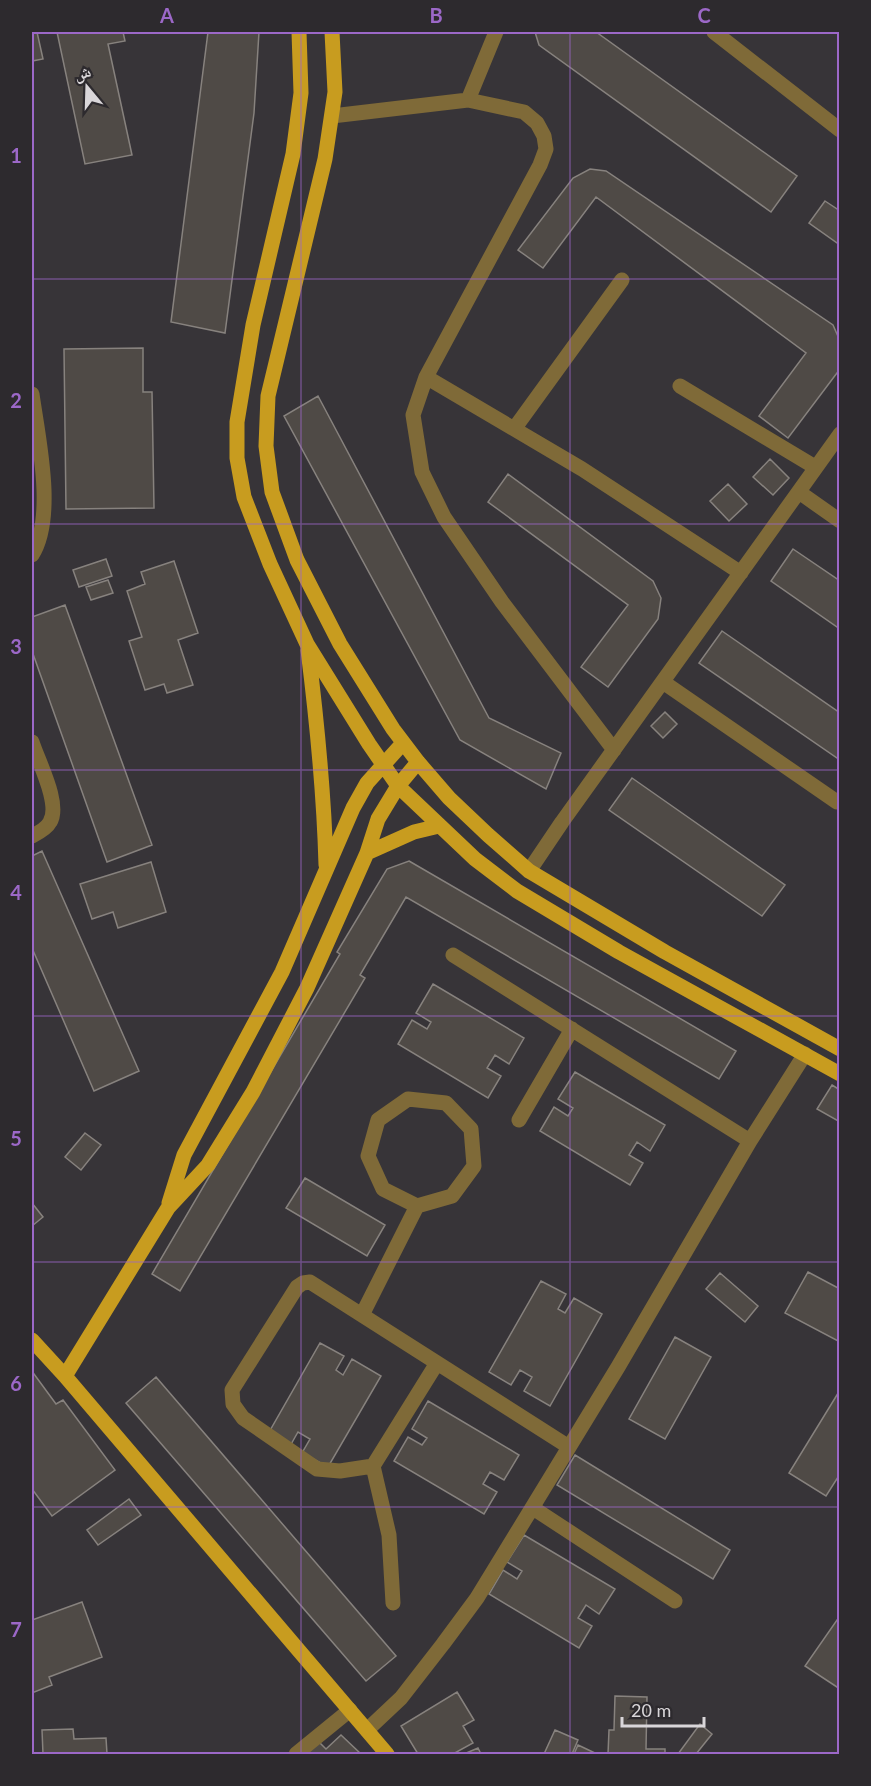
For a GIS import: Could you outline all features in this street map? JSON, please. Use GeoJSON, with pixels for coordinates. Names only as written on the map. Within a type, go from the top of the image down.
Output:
{"type":"FeatureCollection","features":[{"type":"Feature","properties":{"kind":"main road"},"geometry":{"type":"LineString","coordinates":[[299,32],[302,93],[294,154],[253,325],[237,422],[237,458],[244,497],[270,564],[307,644],[398,786],[475,859],[517,891],[619,952],[840,1074]]}},
{"type":"Feature","properties":{"kind":"main road"},"geometry":{"type":"LineString","coordinates":[[332,32],[335,92],[325,159],[267,396],[266,446],[272,492],[297,560],[340,644],[403,743],[449,798],[488,835],[530,871],[665,952],[840,1049]]}},
{"type":"Feature","properties":{"kind":"main road"},"geometry":{"type":"LineString","coordinates":[[307,644],[322,769],[327,869]]}},
{"type":"Feature","properties":{"kind":"main road"},"geometry":{"type":"LineString","coordinates":[[168,1208],[184,1155],[282,972],[353,808],[367,783],[403,743]]}},
{"type":"Feature","properties":{"kind":"main road"},"geometry":{"type":"LineString","coordinates":[[64,1376],[168,1208],[208,1165],[253,1092],[307,988],[367,853],[378,819],[398,786],[418,762]]}},
{"type":"Feature","properties":{"kind":"main road"},"geometry":{"type":"LineString","coordinates":[[367,853],[414,832],[439,826]]}},
{"type":"Feature","properties":{"kind":"main road"},"geometry":{"type":"LineString","coordinates":[[33,1343],[64,1376],[387,1755]]}},
{"type":"Feature","properties":{"kind":"street"},"geometry":{"type":"LineString","coordinates":[[468,100],[496,32]]}},
{"type":"Feature","properties":{"kind":"street"},"geometry":{"type":"LineString","coordinates":[[714,32],[840,130]]}},
{"type":"Feature","properties":{"kind":"street"},"geometry":{"type":"LineString","coordinates":[[332,116],[468,100],[524,112],[537,123],[544,136],[546,149],[540,165],[426,377],[414,415],[422,472],[444,518],[502,602],[614,750]]}},
{"type":"Feature","properties":{"kind":"street"},"geometry":{"type":"LineString","coordinates":[[514,429],[622,280]]}},
{"type":"Feature","properties":{"kind":"street"},"geometry":{"type":"LineString","coordinates":[[426,377],[582,469],[741,573]]}},
{"type":"Feature","properties":{"kind":"street"},"geometry":{"type":"LineString","coordinates":[[680,386],[815,467]]}},
{"type":"Feature","properties":{"kind":"street"},"geometry":{"type":"LineString","coordinates":[[32,394],[42,470],[44,514],[38,544],[32,555]]}},
{"type":"Feature","properties":{"kind":"street"},"geometry":{"type":"LineString","coordinates":[[530,871],[840,434]]}},
{"type":"Feature","properties":{"kind":"street"},"geometry":{"type":"LineString","coordinates":[[799,492],[840,521]]}},
{"type":"Feature","properties":{"kind":"street"},"geometry":{"type":"LineString","coordinates":[[663,682],[837,802]]}},
{"type":"Feature","properties":{"kind":"street"},"geometry":{"type":"LineString","coordinates":[[32,742],[51,794],[54,811],[50,823],[32,836]]}},
{"type":"Feature","properties":{"kind":"street"},"geometry":{"type":"LineString","coordinates":[[453,955],[750,1141]]}},
{"type":"Feature","properties":{"kind":"street"},"geometry":{"type":"LineString","coordinates":[[519,1120],[572,1029]]}},
{"type":"Feature","properties":{"kind":"street"},"geometry":{"type":"LineString","coordinates":[[367,1730],[401,1698],[477,1598],[618,1367],[750,1141],[806,1054]]}},
{"type":"Feature","properties":{"kind":"street"},"geometry":{"type":"LineString","coordinates":[[362,1315],[417,1206],[453,1196],[474,1166],[471,1129],[446,1103],[408,1099],[378,1120],[368,1156],[383,1189],[417,1206]]}},
{"type":"Feature","properties":{"kind":"street"},"geometry":{"type":"LineString","coordinates":[[374,1466],[340,1471],[317,1469],[243,1418],[233,1404],[232,1389],[297,1287],[303,1283],[310,1282],[569,1447]]}},
{"type":"Feature","properties":{"kind":"street"},"geometry":{"type":"LineString","coordinates":[[393,1604],[389,1535],[374,1466],[437,1363]]}},
{"type":"Feature","properties":{"kind":"street"},"geometry":{"type":"LineString","coordinates":[[533,1508],[675,1601]]}},
{"type":"Feature","properties":{"kind":"street"},"geometry":{"type":"LineString","coordinates":[[296,1755],[350,1710]]}},
{"type":"Feature","properties":{"kind":"building"},"geometry":{"type":"Polygon","coordinates":[[[32,32],[37,32],[43,59],[32,61],[32,32]]]}},
{"type":"Feature","properties":{"kind":"building"},"geometry":{"type":"Polygon","coordinates":[[[57,32],[123,32],[125,41],[108,44],[132,155],[85,164],[57,32]]]}},
{"type":"Feature","properties":{"kind":"building"},"geometry":{"type":"Polygon","coordinates":[[[208,32],[259,32],[254,113],[225,333],[171,322],[208,32]]]}},
{"type":"Feature","properties":{"kind":"building"},"geometry":{"type":"Polygon","coordinates":[[[535,32],[596,32],[797,176],[771,212],[539,45],[535,32]]]}},
{"type":"Feature","properties":{"kind":"building"},"geometry":{"type":"Polygon","coordinates":[[[590,169],[606,171],[833,325],[840,341],[840,369],[788,438],[759,416],[806,353],[596,197],[543,268],[518,250],[573,178],[590,169]]]}},
{"type":"Feature","properties":{"kind":"building"},"geometry":{"type":"Polygon","coordinates":[[[825,201],[840,211],[840,245],[809,223],[825,201]]]}},
{"type":"Feature","properties":{"kind":"building"},"geometry":{"type":"Polygon","coordinates":[[[143,348],[143,392],[152,392],[154,508],[66,509],[64,349],[143,348]]]}},
{"type":"Feature","properties":{"kind":"building"},"geometry":{"type":"Polygon","coordinates":[[[318,396],[489,718],[561,753],[546,789],[460,740],[284,416],[318,396]]]}},
{"type":"Feature","properties":{"kind":"building"},"geometry":{"type":"Polygon","coordinates":[[[770,459],[789,478],[773,495],[753,477],[770,459]]]}},
{"type":"Feature","properties":{"kind":"building"},"geometry":{"type":"Polygon","coordinates":[[[508,474],[653,581],[661,598],[658,619],[608,687],[581,667],[628,605],[488,502],[508,474]]]}},
{"type":"Feature","properties":{"kind":"building"},"geometry":{"type":"Polygon","coordinates":[[[728,484],[747,504],[729,521],[710,501],[728,484]]]}},
{"type":"Feature","properties":{"kind":"building"},"geometry":{"type":"Polygon","coordinates":[[[793,549],[840,581],[840,629],[771,581],[793,549]]]}},
{"type":"Feature","properties":{"kind":"building"},"geometry":{"type":"Polygon","coordinates":[[[106,559],[112,576],[79,587],[73,570],[106,559]]]}},
{"type":"Feature","properties":{"kind":"building"},"geometry":{"type":"Polygon","coordinates":[[[174,561],[198,633],[178,640],[193,685],[167,693],[164,684],[145,690],[129,641],[142,637],[127,591],[145,584],[141,572],[174,561]]]}},
{"type":"Feature","properties":{"kind":"building"},"geometry":{"type":"Polygon","coordinates":[[[108,580],[113,593],[91,600],[86,587],[108,580]]]}},
{"type":"Feature","properties":{"kind":"building"},"geometry":{"type":"Polygon","coordinates":[[[65,605],[152,845],[107,862],[32,651],[32,617],[65,605]]]}},
{"type":"Feature","properties":{"kind":"building"},"geometry":{"type":"Polygon","coordinates":[[[722,631],[840,713],[840,760],[699,663],[722,631]]]}},
{"type":"Feature","properties":{"kind":"building"},"geometry":{"type":"Polygon","coordinates":[[[665,712],[677,724],[663,738],[651,726],[665,712]]]}},
{"type":"Feature","properties":{"kind":"building"},"geometry":{"type":"Polygon","coordinates":[[[632,778],[785,885],[762,916],[609,810],[632,778]]]}},
{"type":"Feature","properties":{"kind":"building"},"geometry":{"type":"Polygon","coordinates":[[[42,851],[139,1071],[94,1091],[32,948],[32,856],[42,851]]]}},
{"type":"Feature","properties":{"kind":"building"},"geometry":{"type":"Polygon","coordinates":[[[409,861],[736,1051],[719,1079],[406,897],[360,975],[365,978],[180,1291],[152,1274],[340,954],[337,952],[387,869],[409,861]]]}},
{"type":"Feature","properties":{"kind":"building"},"geometry":{"type":"Polygon","coordinates":[[[151,862],[166,912],[118,928],[113,912],[92,919],[80,884],[151,862]]]}},
{"type":"Feature","properties":{"kind":"building"},"geometry":{"type":"Polygon","coordinates":[[[433,984],[524,1038],[509,1064],[495,1055],[487,1068],[501,1076],[488,1098],[398,1044],[412,1020],[427,1029],[431,1022],[416,1013],[433,984]]]}},
{"type":"Feature","properties":{"kind":"building"},"geometry":{"type":"Polygon","coordinates":[[[575,1072],[665,1125],[650,1151],[637,1142],[629,1155],[643,1163],[630,1185],[540,1131],[554,1107],[568,1116],[573,1108],[558,1099],[575,1072]]]}},
{"type":"Feature","properties":{"kind":"building"},"geometry":{"type":"Polygon","coordinates":[[[832,1085],[840,1090],[840,1122],[817,1109],[832,1085]]]}},
{"type":"Feature","properties":{"kind":"building"},"geometry":{"type":"Polygon","coordinates":[[[85,1133],[101,1145],[81,1170],[65,1157],[85,1133]]]}},
{"type":"Feature","properties":{"kind":"building"},"geometry":{"type":"Polygon","coordinates":[[[305,1178],[385,1225],[367,1256],[286,1208],[305,1178]]]}},
{"type":"Feature","properties":{"kind":"building"},"geometry":{"type":"Polygon","coordinates":[[[32,1203],[43,1217],[32,1226],[32,1203]]]}},
{"type":"Feature","properties":{"kind":"building"},"geometry":{"type":"Polygon","coordinates":[[[808,1272],[840,1289],[840,1342],[785,1313],[808,1272]]]}},
{"type":"Feature","properties":{"kind":"building"},"geometry":{"type":"Polygon","coordinates":[[[720,1273],[758,1306],[745,1322],[706,1289],[720,1273]]]}},
{"type":"Feature","properties":{"kind":"building"},"geometry":{"type":"Polygon","coordinates":[[[541,1281],[566,1294],[558,1309],[565,1313],[574,1298],[602,1314],[550,1406],[524,1391],[532,1377],[520,1370],[511,1385],[489,1372],[541,1281]]]}},
{"type":"Feature","properties":{"kind":"building"},"geometry":{"type":"Polygon","coordinates":[[[675,1337],[711,1357],[665,1439],[629,1419],[675,1337]]]}},
{"type":"Feature","properties":{"kind":"building"},"geometry":{"type":"Polygon","coordinates":[[[320,1343],[344,1356],[336,1370],[343,1375],[352,1359],[381,1376],[328,1467],[302,1453],[310,1439],[298,1432],[290,1446],[268,1434],[320,1343]]]}},
{"type":"Feature","properties":{"kind":"building"},"geometry":{"type":"Polygon","coordinates":[[[34,1374],[56,1404],[63,1400],[115,1470],[52,1516],[32,1489],[32,1376],[34,1374]]]}},
{"type":"Feature","properties":{"kind":"building"},"geometry":{"type":"Polygon","coordinates":[[[156,1377],[396,1656],[366,1681],[126,1403],[156,1377]]]}},
{"type":"Feature","properties":{"kind":"building"},"geometry":{"type":"Polygon","coordinates":[[[840,1390],[840,1474],[826,1496],[789,1473],[840,1390]]]}},
{"type":"Feature","properties":{"kind":"building"},"geometry":{"type":"Polygon","coordinates":[[[428,1401],[519,1455],[504,1480],[490,1472],[483,1484],[497,1492],[484,1514],[394,1461],[408,1437],[422,1445],[427,1438],[412,1429],[428,1401]]]}},
{"type":"Feature","properties":{"kind":"building"},"geometry":{"type":"Polygon","coordinates":[[[575,1455],[730,1550],[713,1579],[557,1485],[575,1455]]]}},
{"type":"Feature","properties":{"kind":"building"},"geometry":{"type":"Polygon","coordinates":[[[129,1499],[141,1515],[98,1545],[87,1530],[129,1499]]]}},
{"type":"Feature","properties":{"kind":"building"},"geometry":{"type":"Polygon","coordinates":[[[524,1535],[615,1589],[599,1614],[586,1605],[578,1618],[592,1626],[579,1648],[489,1594],[503,1570],[517,1579],[522,1571],[507,1562],[524,1535]]]}},
{"type":"Feature","properties":{"kind":"building"},"geometry":{"type":"Polygon","coordinates":[[[82,1602],[102,1657],[49,1677],[52,1685],[32,1693],[32,1620],[82,1602]]]}},
{"type":"Feature","properties":{"kind":"building"},"geometry":{"type":"Polygon","coordinates":[[[837,1620],[840,1622],[840,1689],[805,1666],[837,1620]]]}},
{"type":"Feature","properties":{"kind":"building"},"geometry":{"type":"Polygon","coordinates":[[[457,1692],[474,1720],[463,1726],[473,1743],[453,1754],[418,1754],[401,1726],[457,1692]]]}},
{"type":"Feature","properties":{"kind":"building"},"geometry":{"type":"Polygon","coordinates":[[[615,1696],[647,1697],[646,1749],[665,1749],[665,1754],[608,1754],[609,1730],[614,1730],[615,1696]]]}},
{"type":"Feature","properties":{"kind":"building"},"geometry":{"type":"Polygon","coordinates":[[[700,1724],[712,1734],[696,1754],[678,1754],[700,1724]]]}},
{"type":"Feature","properties":{"kind":"building"},"geometry":{"type":"Polygon","coordinates":[[[73,1729],[74,1739],[106,1738],[107,1754],[43,1754],[42,1730],[73,1729]]]}},
{"type":"Feature","properties":{"kind":"building"},"geometry":{"type":"Polygon","coordinates":[[[555,1730],[578,1740],[572,1754],[544,1754],[555,1730]]]}},
{"type":"Feature","properties":{"kind":"building"},"geometry":{"type":"Polygon","coordinates":[[[341,1735],[361,1754],[298,1754],[315,1738],[326,1749],[341,1735]]]}},
{"type":"Feature","properties":{"kind":"building"},"geometry":{"type":"Polygon","coordinates":[[[578,1745],[597,1754],[574,1754],[578,1745]]]}},
{"type":"Feature","properties":{"kind":"building"},"geometry":{"type":"Polygon","coordinates":[[[478,1748],[481,1754],[464,1754],[478,1748]]]}}]}
